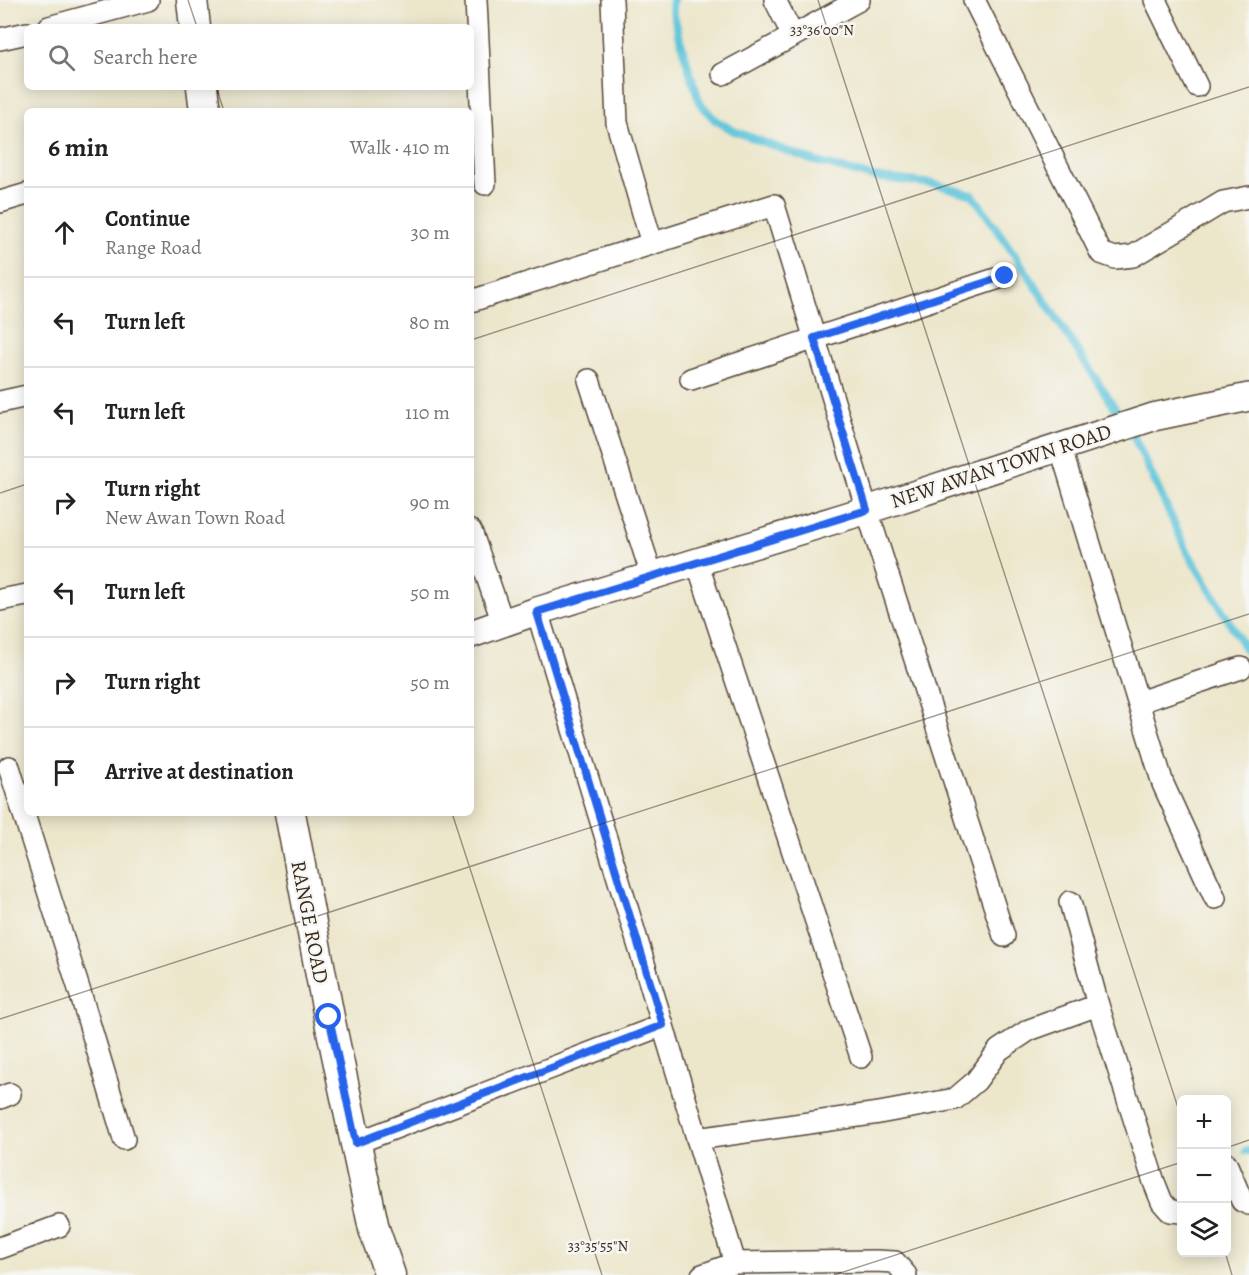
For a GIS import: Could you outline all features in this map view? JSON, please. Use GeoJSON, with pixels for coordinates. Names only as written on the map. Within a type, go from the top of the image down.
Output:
{"type":"FeatureCollection","features":[{"type":"Feature","properties":{"kind":"main road"},"geometry":{"type":"LineString","coordinates":[[192,0],[195,24]]}},
{"type":"Feature","properties":{"kind":"main road"},"geometry":{"type":"LineString","coordinates":[[202,90],[205,108]]}},
{"type":"Feature","properties":{"kind":"main road","name":"RANGE ROAD"},"geometry":{"type":"LineString","coordinates":[[291,816],[329,1017],[374,1230],[390,1275]]}},
{"type":"Feature","properties":{"kind":"street"},"geometry":{"type":"LineString","coordinates":[[60,24],[148,0]]}},
{"type":"Feature","properties":{"kind":"street"},"geometry":{"type":"LineString","coordinates":[[476,0],[485,184]]}},
{"type":"Feature","properties":{"kind":"street"},"geometry":{"type":"LineString","coordinates":[[612,0],[617,123],[652,244]]}},
{"type":"Feature","properties":{"kind":"street"},"geometry":{"type":"LineString","coordinates":[[775,0],[793,36]]}},
{"type":"Feature","properties":{"kind":"street"},"geometry":{"type":"LineString","coordinates":[[723,74],[859,0]]}},
{"type":"Feature","properties":{"kind":"street"},"geometry":{"type":"LineString","coordinates":[[974,0],[1101,254],[1115,258],[1133,256],[1222,202],[1249,197]]}},
{"type":"Feature","properties":{"kind":"street"},"geometry":{"type":"LineString","coordinates":[[1155,0],[1197,86]]}},
{"type":"Feature","properties":{"kind":"street"},"geometry":{"type":"LineString","coordinates":[[0,39],[24,34]]}},
{"type":"Feature","properties":{"kind":"street"},"geometry":{"type":"LineString","coordinates":[[0,201],[24,195]]}},
{"type":"Feature","properties":{"kind":"street"},"geometry":{"type":"LineString","coordinates":[[474,300],[774,205],[867,510],[1004,936]]}},
{"type":"Feature","properties":{"kind":"street"},"geometry":{"type":"LineString","coordinates":[[691,379],[1005,276]]}},
{"type":"Feature","properties":{"kind":"street"},"geometry":{"type":"LineString","coordinates":[[589,380],[652,576]]}},
{"type":"Feature","properties":{"kind":"street"},"geometry":{"type":"LineString","coordinates":[[0,402],[24,397]]}},
{"type":"Feature","properties":{"kind":"street","name":"NEW AWAN TOWN ROAD"},"geometry":{"type":"LineString","coordinates":[[474,633],[867,510],[1153,417],[1249,397]]}},
{"type":"Feature","properties":{"kind":"street"},"geometry":{"type":"LineString","coordinates":[[1060,446],[1163,784],[1215,898]]}},
{"type":"Feature","properties":{"kind":"street"},"geometry":{"type":"LineString","coordinates":[[474,540],[503,623]]}},
{"type":"Feature","properties":{"kind":"street"},"geometry":{"type":"LineString","coordinates":[[698,562],[861,1057]]}},
{"type":"Feature","properties":{"kind":"street"},"geometry":{"type":"LineString","coordinates":[[0,600],[24,595]]}},
{"type":"Feature","properties":{"kind":"street"},"geometry":{"type":"LineString","coordinates":[[537,612],[735,1263]]}},
{"type":"Feature","properties":{"kind":"street"},"geometry":{"type":"LineString","coordinates":[[1139,702],[1241,668]]}},
{"type":"Feature","properties":{"kind":"street"},"geometry":{"type":"LineString","coordinates":[[12,766],[24,806]]}},
{"type":"Feature","properties":{"kind":"street"},"geometry":{"type":"LineString","coordinates":[[27,816],[124,1139]]}},
{"type":"Feature","properties":{"kind":"street"},"geometry":{"type":"LineString","coordinates":[[1070,902],[1098,1005],[1154,1182],[1162,1202],[1170,1210],[1177,1211]]}},
{"type":"Feature","properties":{"kind":"street"},"geometry":{"type":"LineString","coordinates":[[697,1139],[879,1113],[955,1099],[976,1081],[999,1050],[1029,1030],[1098,1005]]}},
{"type":"Feature","properties":{"kind":"street"},"geometry":{"type":"LineString","coordinates":[[356,1143],[663,1025]]}},
{"type":"Feature","properties":{"kind":"street"},"geometry":{"type":"LineString","coordinates":[[1231,1176],[1239,1203]]}},
{"type":"Feature","properties":{"kind":"street"},"geometry":{"type":"LineString","coordinates":[[0,1248],[59,1226]]}},
{"type":"Feature","properties":{"kind":"street"},"geometry":{"type":"LineString","coordinates":[[702,1275],[735,1263],[792,1269],[895,1262],[906,1275]]}},
{"type":"Feature","properties":{"kind":"waterway"},"geometry":{"type":"LineString","coordinates":[[673,0],[672,8],[683,50],[700,103],[715,120],[734,131],[814,161],[873,177],[934,184],[973,195],[1025,270],[1135,439],[1187,551],[1249,655]]}},
{"type":"Feature","properties":{"kind":"route"},"geometry":{"type":"LineString","coordinates":[[329,1017],[356,1143],[663,1025],[537,612],[867,510],[814,338],[1005,276]]}}]}
